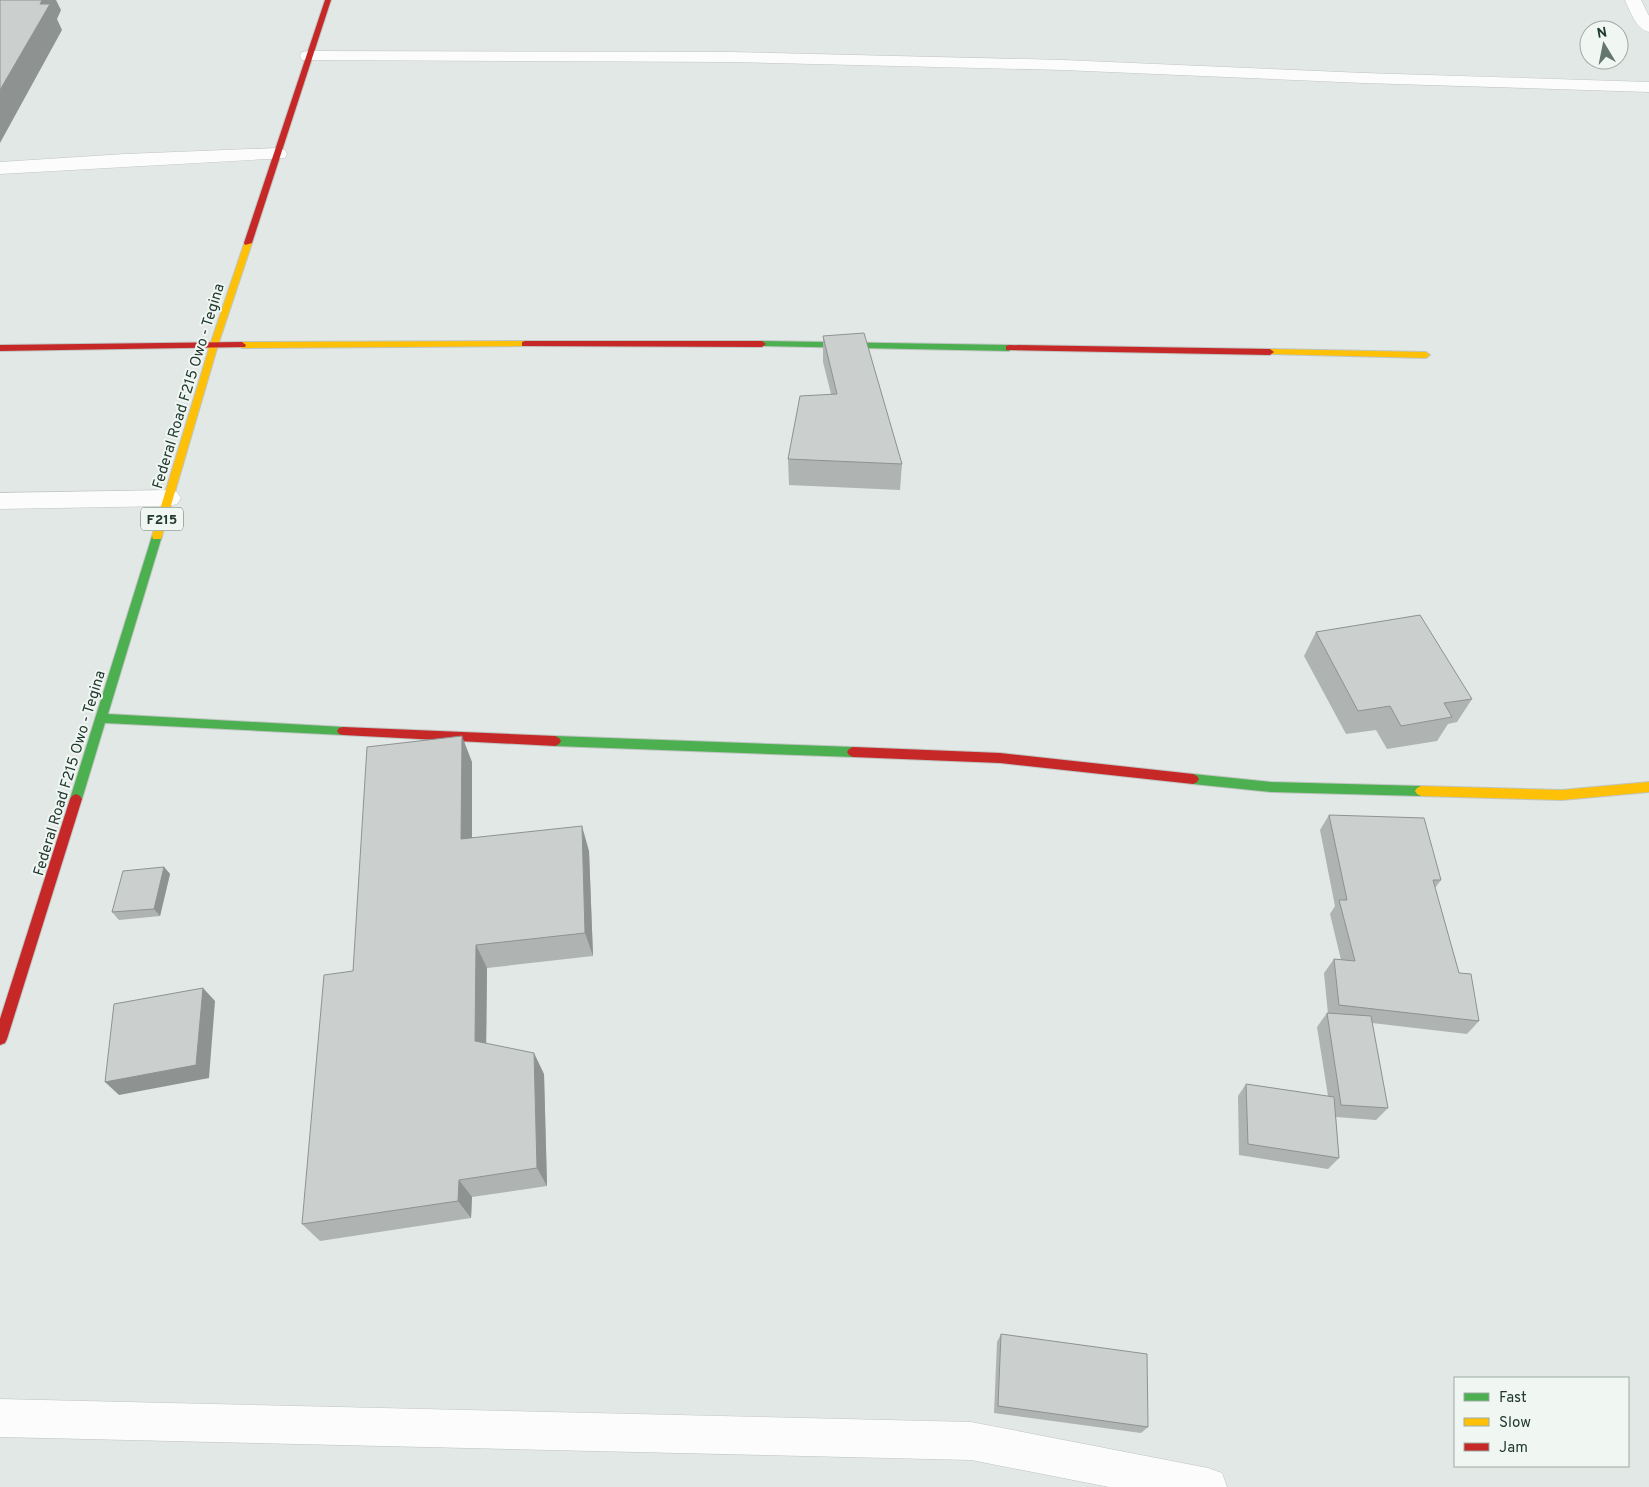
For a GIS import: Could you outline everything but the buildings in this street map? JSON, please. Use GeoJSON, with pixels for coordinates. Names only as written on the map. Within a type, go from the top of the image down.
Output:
{"type":"FeatureCollection","features":[{"type":"Feature","properties":{"kind":"street","name":"Federal Road F215 Owo - Tegina"},"geometry":{"type":"LineString","coordinates":[[0,1039],[102,718],[214,345],[328,0]]}},
{"type":"Feature","properties":{"kind":"street"},"geometry":{"type":"LineString","coordinates":[[1633,0],[1649,27]]}},
{"type":"Feature","properties":{"kind":"street"},"geometry":{"type":"LineString","coordinates":[[308,56],[730,57],[1063,65],[1364,78],[1649,87]]}},
{"type":"Feature","properties":{"kind":"street"},"geometry":{"type":"LineString","coordinates":[[0,168],[125,160],[278,154]]}},
{"type":"Feature","properties":{"kind":"street"},"geometry":{"type":"LineString","coordinates":[[0,348],[695,343],[1426,355]]}},
{"type":"Feature","properties":{"kind":"street"},"geometry":{"type":"LineString","coordinates":[[0,501],[169,498]]}},
{"type":"Feature","properties":{"kind":"street"},"geometry":{"type":"LineString","coordinates":[[102,718],[456,737],[1000,758],[1271,787],[1562,795],[1649,787]]}},
{"type":"Feature","properties":{"kind":"street"},"geometry":{"type":"LineString","coordinates":[[0,1418],[971,1441],[1208,1487]]}},
{"type":"Feature","properties":{"kind":"traffic: fast"},"geometry":{"type":"LineString","coordinates":[[762,344],[1009,348]]}},
{"type":"Feature","properties":{"kind":"traffic: fast"},"geometry":{"type":"LineString","coordinates":[[76,799],[157,536]]}},
{"type":"Feature","properties":{"kind":"traffic: fast"},"geometry":{"type":"LineString","coordinates":[[102,718],[343,731]]}},
{"type":"Feature","properties":{"kind":"traffic: fast"},"geometry":{"type":"LineString","coordinates":[[555,741],[853,752]]}},
{"type":"Feature","properties":{"kind":"traffic: fast"},"geometry":{"type":"LineString","coordinates":[[1193,779],[1271,787],[1421,791]]}},
{"type":"Feature","properties":{"kind":"traffic: slow"},"geometry":{"type":"LineString","coordinates":[[157,536],[214,345],[248,243]]}},
{"type":"Feature","properties":{"kind":"traffic: slow"},"geometry":{"type":"LineString","coordinates":[[242,345],[525,344]]}},
{"type":"Feature","properties":{"kind":"traffic: slow"},"geometry":{"type":"LineString","coordinates":[[1270,352],[1426,355]]}},
{"type":"Feature","properties":{"kind":"traffic: slow"},"geometry":{"type":"LineString","coordinates":[[1421,791],[1562,795],[1649,787]]}},
{"type":"Feature","properties":{"kind":"traffic: jam"},"geometry":{"type":"LineString","coordinates":[[248,243],[328,0]]}},
{"type":"Feature","properties":{"kind":"traffic: jam"},"geometry":{"type":"LineString","coordinates":[[525,344],[762,344]]}},
{"type":"Feature","properties":{"kind":"traffic: jam"},"geometry":{"type":"LineString","coordinates":[[0,348],[242,345]]}},
{"type":"Feature","properties":{"kind":"traffic: jam"},"geometry":{"type":"LineString","coordinates":[[1009,348],[1270,352]]}},
{"type":"Feature","properties":{"kind":"traffic: jam"},"geometry":{"type":"LineString","coordinates":[[343,731],[555,741]]}},
{"type":"Feature","properties":{"kind":"traffic: jam"},"geometry":{"type":"LineString","coordinates":[[853,752],[1000,758],[1193,779]]}},
{"type":"Feature","properties":{"kind":"traffic: jam"},"geometry":{"type":"LineString","coordinates":[[0,1039],[76,799]]}}]}
